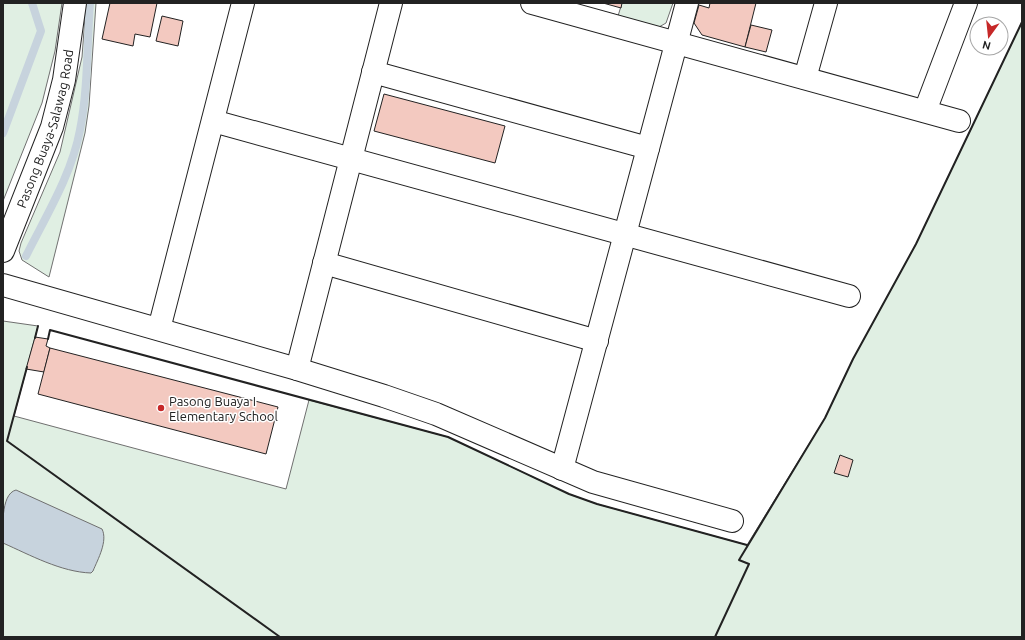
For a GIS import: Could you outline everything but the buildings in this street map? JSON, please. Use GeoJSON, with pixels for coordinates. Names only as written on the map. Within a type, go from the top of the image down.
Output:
{"type":"FeatureCollection","features":[{"type":"Feature","properties":{"kind":"street","name":"Pasong Buaya-Salawag Road"},"geometry":{"type":"LineString","coordinates":[[3,251],[52,127],[64,80],[75,3]]}},
{"type":"Feature","properties":{"kind":"street"},"geometry":{"type":"LineString","coordinates":[[159,329],[243,3]]}},
{"type":"Feature","properties":{"kind":"street"},"geometry":{"type":"LineString","coordinates":[[297,369],[391,3]]}},
{"type":"Feature","properties":{"kind":"street"},"geometry":{"type":"LineString","coordinates":[[562,469],[687,3]]}},
{"type":"Feature","properties":{"kind":"street"},"geometry":{"type":"LineString","coordinates":[[805,78],[826,3]]}},
{"type":"Feature","properties":{"kind":"street"},"geometry":{"type":"LineString","coordinates":[[925,111],[966,3]]}},
{"type":"Feature","properties":{"kind":"street"},"geometry":{"type":"LineString","coordinates":[[540,4],[959,121]]}},
{"type":"Feature","properties":{"kind":"street"},"geometry":{"type":"LineString","coordinates":[[373,72],[648,148]]}},
{"type":"Feature","properties":{"kind":"street"},"geometry":{"type":"LineString","coordinates":[[213,121],[849,296]]}},
{"type":"Feature","properties":{"kind":"street"},"geometry":{"type":"LineString","coordinates":[[324,263],[597,341]]}},
{"type":"Feature","properties":{"kind":"street"},"geometry":{"type":"LineString","coordinates":[[3,285],[297,369],[436,414],[593,482],[732,521]]}},
{"type":"Feature","properties":{"kind":"green space"},"geometry":{"type":"Polygon","coordinates":[[[3,3],[62,3],[55,51],[42,103],[3,201],[3,3]]]}},
{"type":"Feature","properties":{"kind":"green space"},"geometry":{"type":"Polygon","coordinates":[[[86,3],[96,3],[89,106],[85,133],[49,277],[22,260],[19,251],[21,243],[60,152],[82,57],[86,3]]]}},
{"type":"Feature","properties":{"kind":"green space"},"geometry":{"type":"Polygon","coordinates":[[[622,3],[673,3],[666,23],[659,27],[618,16],[622,3]]]}},
{"type":"Feature","properties":{"kind":"green space"},"geometry":{"type":"Polygon","coordinates":[[[1022,22],[1022,637],[3,637],[3,321],[38,326],[14,416],[286,489],[309,400],[448,437],[569,494],[597,504],[747,545],[825,418],[853,359],[916,244],[1006,56],[1009,56],[1009,49],[1022,22]]]}},
{"type":"Feature","properties":{"kind":"shaded area"},"geometry":{"type":"Polygon","coordinates":[[[16,490],[102,529],[104,539],[102,550],[91,573],[68,570],[35,558],[3,543],[5,505],[7,498],[16,490]]]}},
{"type":"Feature","properties":{"kind":"waterway"},"geometry":{"type":"LineString","coordinates":[[3,133],[41,31],[32,3]]}},
{"type":"Feature","properties":{"kind":"waterway"},"geometry":{"type":"LineString","coordinates":[[26,256],[65,179],[76,146],[85,99],[90,3]]}},
{"type":"Feature","properties":{"kind":"wall"},"geometry":{"type":"LineString","coordinates":[[715,637],[749,564],[739,560],[825,418],[853,359],[916,244],[1022,22]]}},
{"type":"Feature","properties":{"kind":"wall"},"geometry":{"type":"LineString","coordinates":[[35,338],[38,326]]}},
{"type":"Feature","properties":{"kind":"wall"},"geometry":{"type":"LineString","coordinates":[[48,339],[50,330],[448,437],[569,494],[597,504],[747,545]]}},
{"type":"Feature","properties":{"kind":"wall"},"geometry":{"type":"LineString","coordinates":[[27,367],[7,441],[280,637]]}},
{"type":"Feature","properties":{"kind":"place","name":"Pasong Buaya I Elementary School"},"geometry":{"type":"Point","coordinates":[161,408]}}]}
